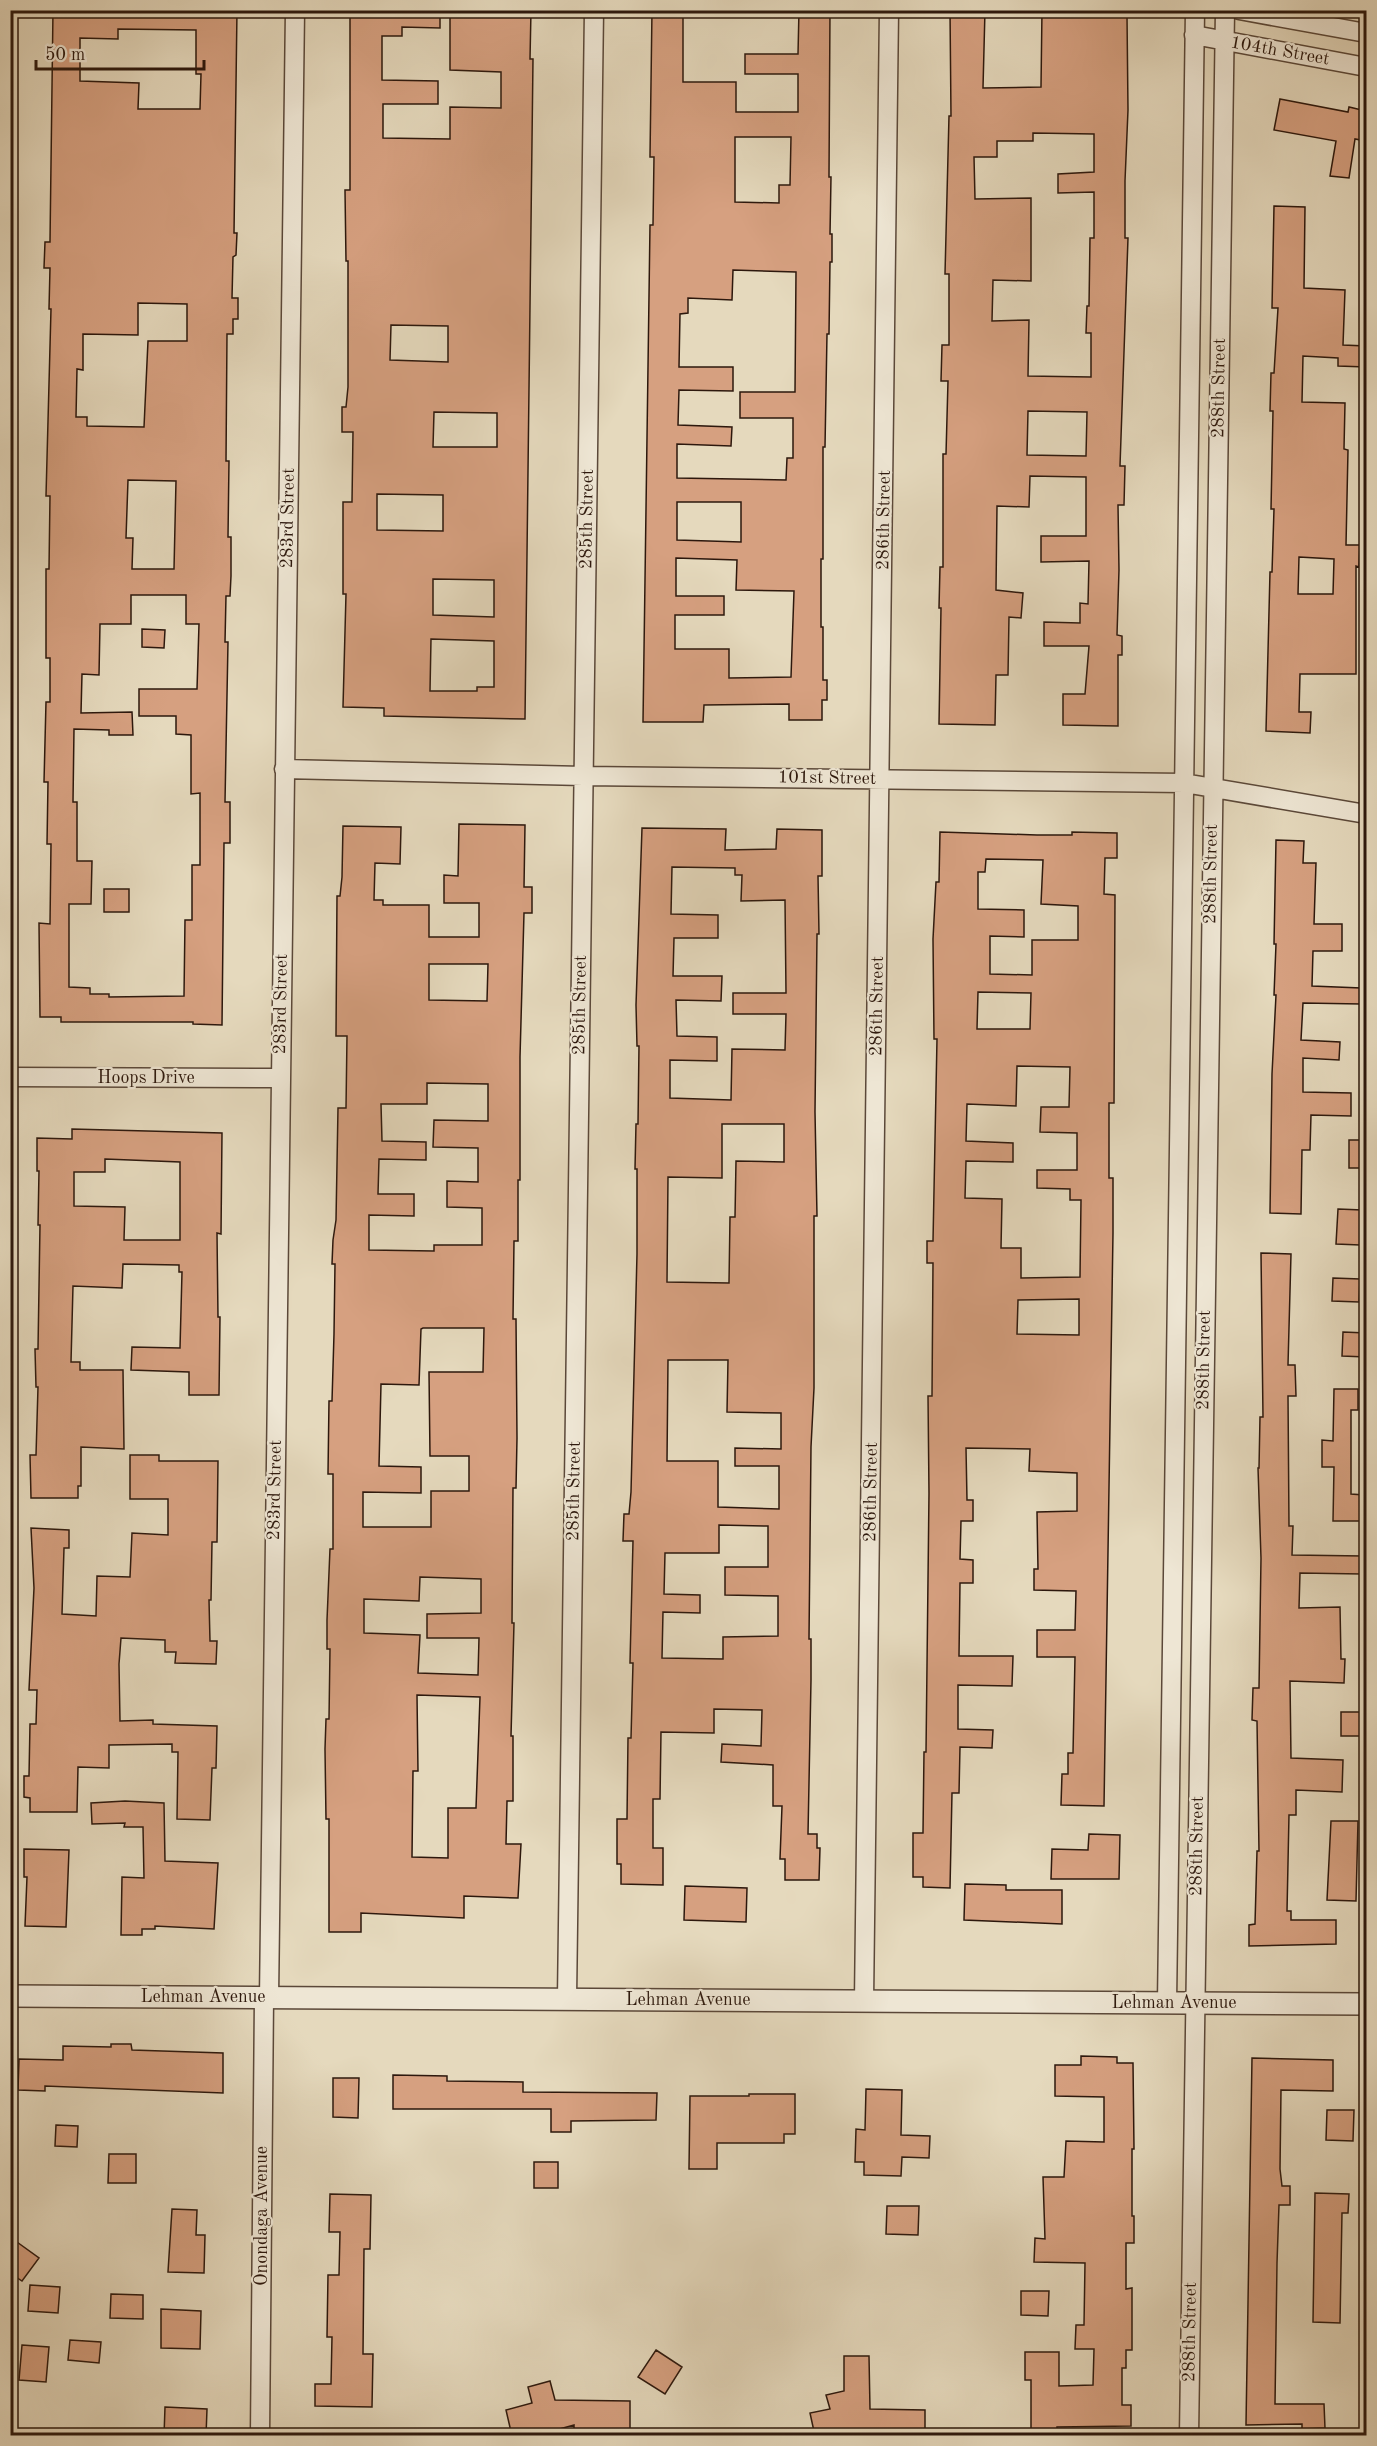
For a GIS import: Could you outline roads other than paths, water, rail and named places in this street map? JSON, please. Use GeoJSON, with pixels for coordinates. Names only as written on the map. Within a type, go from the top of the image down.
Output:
{"type":"FeatureCollection","features":[{"type":"Feature","properties":{"kind":"street","name":"283rd Street"},"geometry":{"type":"LineString","coordinates":[[266,1997],[295,10]]}},
{"type":"Feature","properties":{"kind":"street","name":"285th Street"},"geometry":{"type":"LineString","coordinates":[[567,2000],[594,10]]}},
{"type":"Feature","properties":{"kind":"street","name":"286th Street"},"geometry":{"type":"LineString","coordinates":[[864,2001],[889,10]]}},
{"type":"Feature","properties":{"kind":"street","name":"288th Street"},"geometry":{"type":"LineString","coordinates":[[1167,2003],[1195,10]]}},
{"type":"Feature","properties":{"kind":"street","name":"288th Street"},"geometry":{"type":"LineString","coordinates":[[1189,2436],[1225,10]]}},
{"type":"Feature","properties":{"kind":"street","name":"104th Street"},"geometry":{"type":"LineString","coordinates":[[1239,10],[1366,33]]}},
{"type":"Feature","properties":{"kind":"street","name":"104th Street"},"geometry":{"type":"LineString","coordinates":[[1194,35],[1366,67]]}},
{"type":"Feature","properties":{"kind":"street"},"geometry":{"type":"LineString","coordinates":[[1191,284],[1221,284]]}},
{"type":"Feature","properties":{"kind":"street"},"geometry":{"type":"LineString","coordinates":[[1187,530],[1217,531]]}},
{"type":"Feature","properties":{"kind":"street","name":"101st Street"},"geometry":{"type":"LineString","coordinates":[[284,769],[583,776],[1184,783],[1366,814]]}},
{"type":"Feature","properties":{"kind":"street","name":"Hoops Drive"},"geometry":{"type":"LineString","coordinates":[[10,1077],[280,1078]]}},
{"type":"Feature","properties":{"kind":"street"},"geometry":{"type":"LineString","coordinates":[[1178,1193],[1206,1194]]}},
{"type":"Feature","properties":{"kind":"street","name":"Lehman Avenue"},"geometry":{"type":"LineString","coordinates":[[10,1996],[1366,2004]]}},
{"type":"Feature","properties":{"kind":"street","name":"Onondaga Avenue"},"geometry":{"type":"LineString","coordinates":[[260,2436],[266,1997]]}}]}
